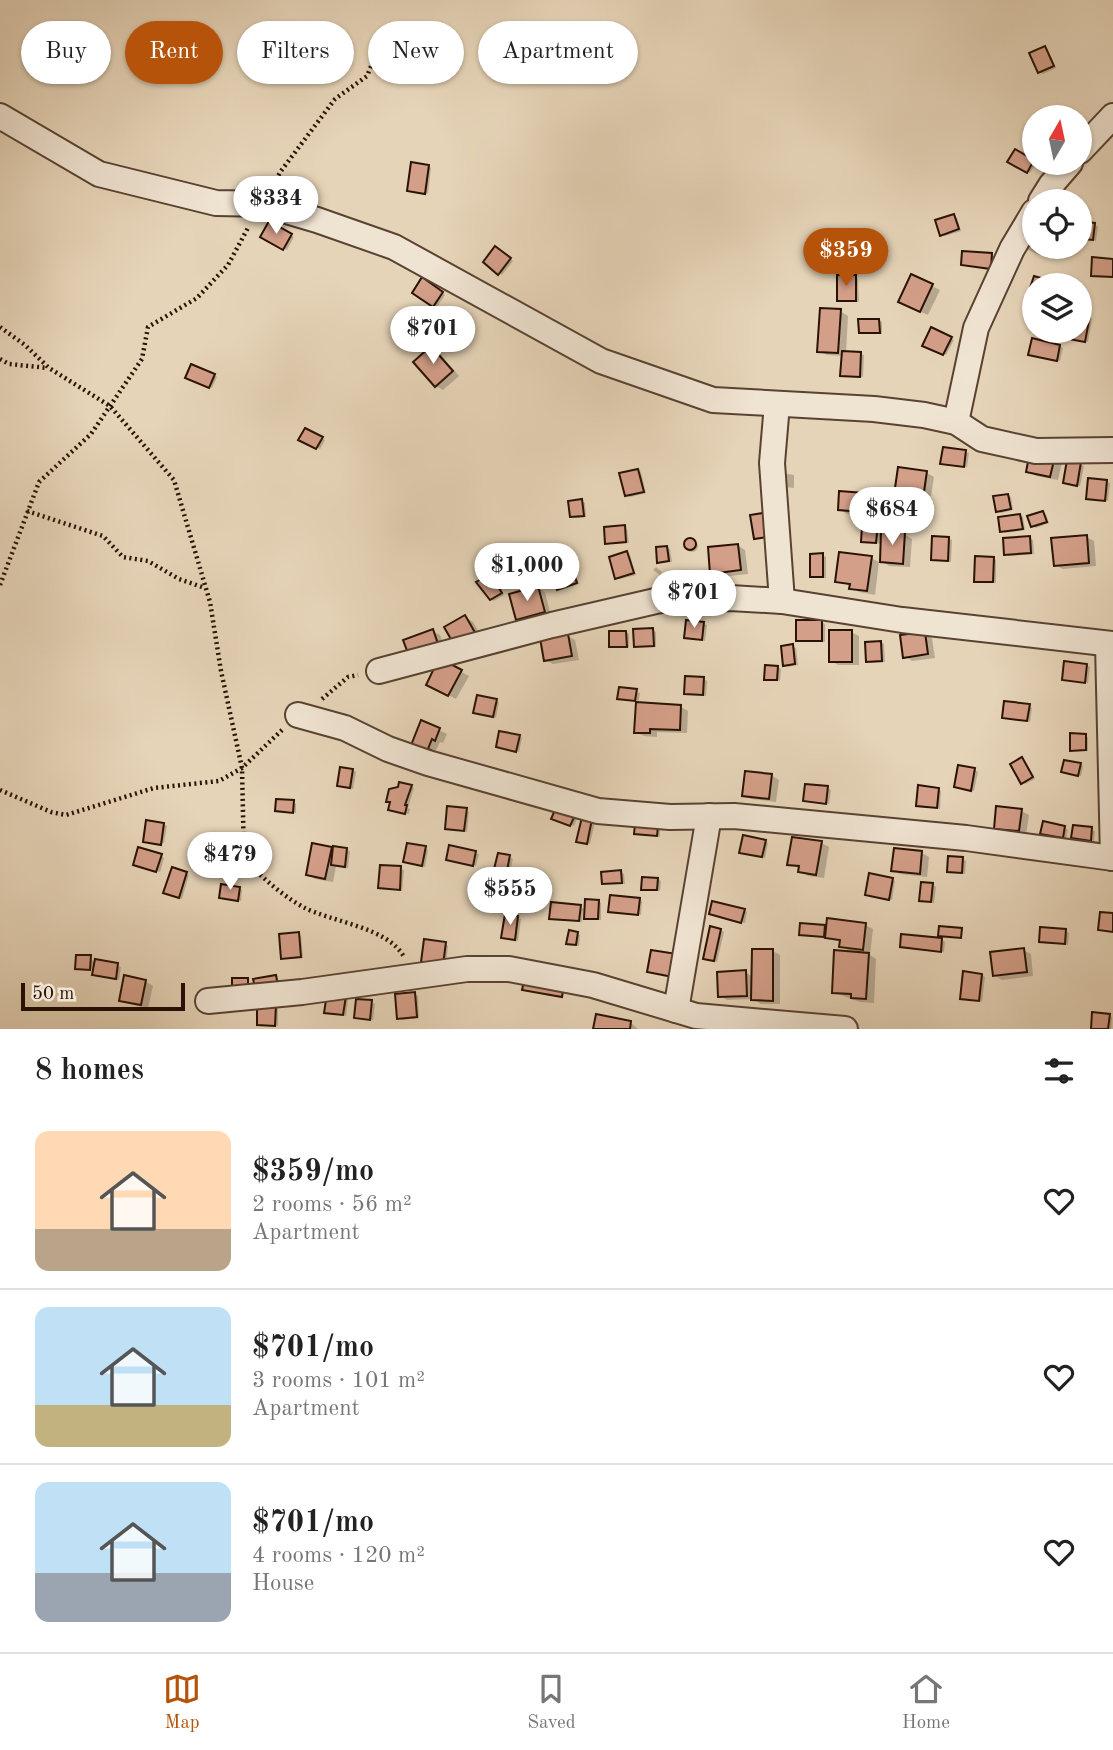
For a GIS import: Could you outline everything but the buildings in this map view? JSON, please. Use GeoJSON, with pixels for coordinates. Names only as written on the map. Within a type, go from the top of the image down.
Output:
{"type":"FeatureCollection","features":[{"type":"Feature","properties":{"kind":"street"},"geometry":{"type":"LineString","coordinates":[[0,116],[99,174],[216,203],[263,204],[394,247],[601,361],[713,400],[874,409],[924,415],[956,422],[982,439],[1035,451],[1113,450]]}},
{"type":"Feature","properties":{"kind":"street"},"geometry":{"type":"LineString","coordinates":[[1092,138],[1113,116]]}},
{"type":"Feature","properties":{"kind":"street"},"geometry":{"type":"LineString","coordinates":[[1048,189],[1060,175]]}},
{"type":"Feature","properties":{"kind":"street"},"geometry":{"type":"LineString","coordinates":[[956,422],[976,328],[1022,232]]}},
{"type":"Feature","properties":{"kind":"street"},"geometry":{"type":"LineString","coordinates":[[777,404],[772,463],[782,601]]}},
{"type":"Feature","properties":{"kind":"street"},"geometry":{"type":"LineString","coordinates":[[298,715],[345,728],[388,749],[428,764],[597,811],[670,817],[734,816],[965,838],[1113,858],[1110,644],[902,620],[782,601],[730,598],[660,600],[552,625],[379,671]]}},
{"type":"Feature","properties":{"kind":"street"},"geometry":{"type":"LineString","coordinates":[[686,1018],[709,816]]}},
{"type":"Feature","properties":{"kind":"street"},"geometry":{"type":"LineString","coordinates":[[208,1001],[302,992],[467,969],[509,969],[593,985],[686,1018],[845,1029]]}},
{"type":"Feature","properties":{"kind":"path"},"geometry":{"type":"LineString","coordinates":[[0,585],[39,482],[91,434],[142,359],[148,327],[197,298],[228,265],[281,171],[335,99],[368,74]]}},
{"type":"Feature","properties":{"kind":"path"},"geometry":{"type":"LineString","coordinates":[[0,327],[26,345],[49,368],[110,405],[174,480],[206,588],[242,768],[244,859],[269,885],[302,906],[330,919],[367,929],[399,949],[414,976]]}},
{"type":"Feature","properties":{"kind":"path"},"geometry":{"type":"LineString","coordinates":[[0,359],[9,365],[49,368]]}},
{"type":"Feature","properties":{"kind":"path"},"geometry":{"type":"LineString","coordinates":[[27,511],[103,536],[123,557],[148,561],[179,579],[206,588]]}},
{"type":"Feature","properties":{"kind":"path"},"geometry":{"type":"LineString","coordinates":[[0,790],[51,812],[66,815],[155,788],[219,781],[242,768],[298,715],[348,677],[379,671]]}}]}
